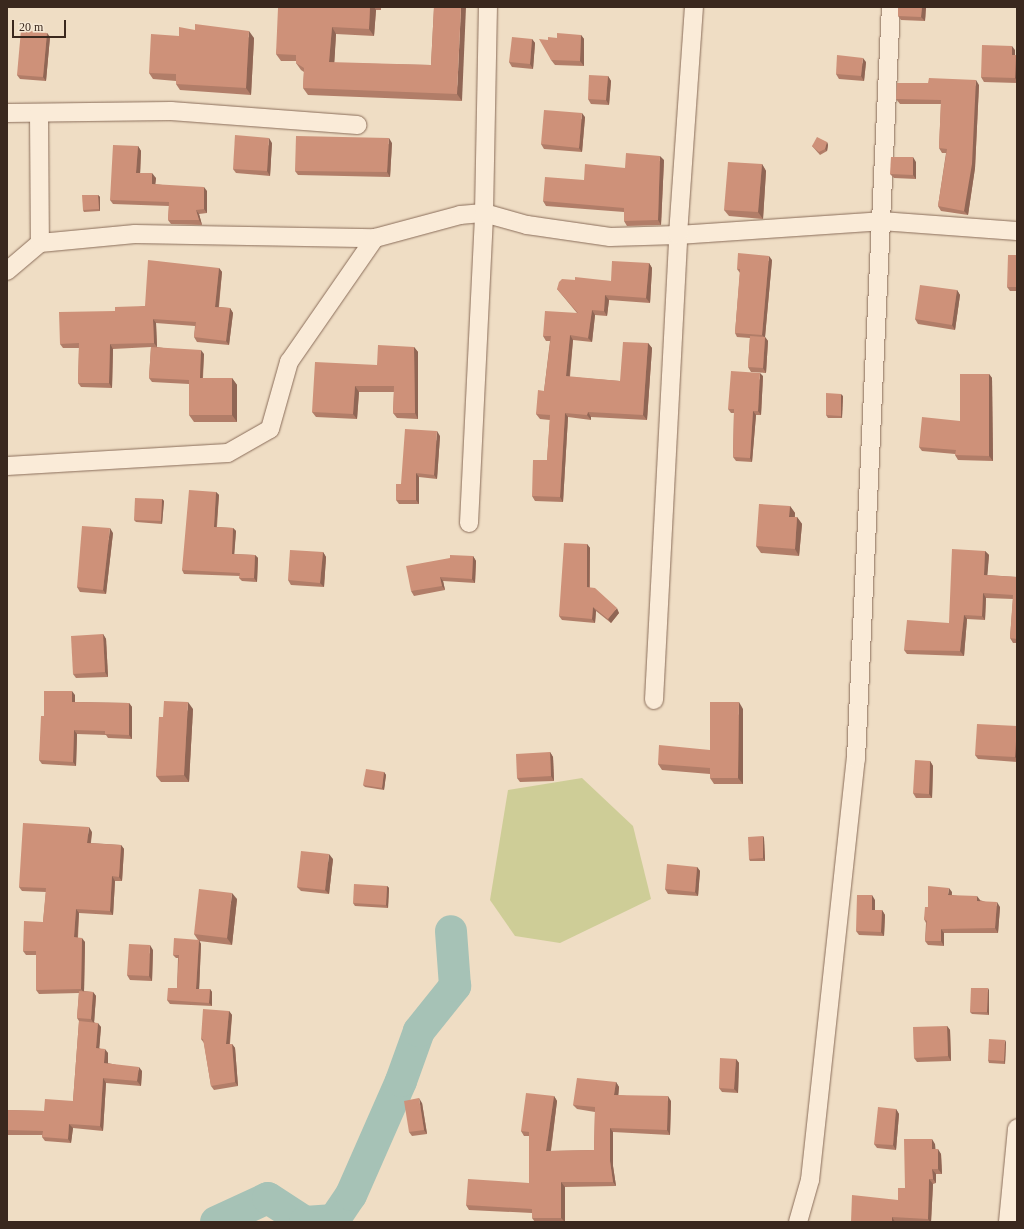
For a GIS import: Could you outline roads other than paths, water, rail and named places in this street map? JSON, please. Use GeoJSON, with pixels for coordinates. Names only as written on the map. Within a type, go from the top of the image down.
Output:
{"type":"FeatureCollection","features":[{"type":"Feature","properties":{"kind":"street"},"geometry":{"type":"LineString","coordinates":[[469,523],[484,213],[488,7]]}},
{"type":"Feature","properties":{"kind":"street"},"geometry":{"type":"LineString","coordinates":[[654,700],[678,235],[694,7]]}},
{"type":"Feature","properties":{"kind":"street"},"geometry":{"type":"LineString","coordinates":[[798,1222],[810,1180],[856,759],[891,7]]}},
{"type":"Feature","properties":{"kind":"street"},"geometry":{"type":"LineString","coordinates":[[7,112],[39,114],[171,111],[357,125]]}},
{"type":"Feature","properties":{"kind":"street"},"geometry":{"type":"LineString","coordinates":[[39,114],[40,243]]}},
{"type":"Feature","properties":{"kind":"street"},"geometry":{"type":"LineString","coordinates":[[7,271],[40,243],[135,234],[375,238],[460,215],[484,213],[527,225],[610,237],[678,235],[881,221],[1017,231]]}},
{"type":"Feature","properties":{"kind":"street"},"geometry":{"type":"LineString","coordinates":[[7,466],[228,453],[270,429],[289,362],[375,238]]}},
{"type":"Feature","properties":{"kind":"street"},"geometry":{"type":"LineString","coordinates":[[1008,1222],[1017,1128]]}},
{"type":"Feature","properties":{"kind":"waterway"},"geometry":{"type":"LineString","coordinates":[[216,1222],[268,1198],[305,1222],[334,1220],[351,1195],[401,1081],[419,1031],[455,986],[451,931]]}}]}
